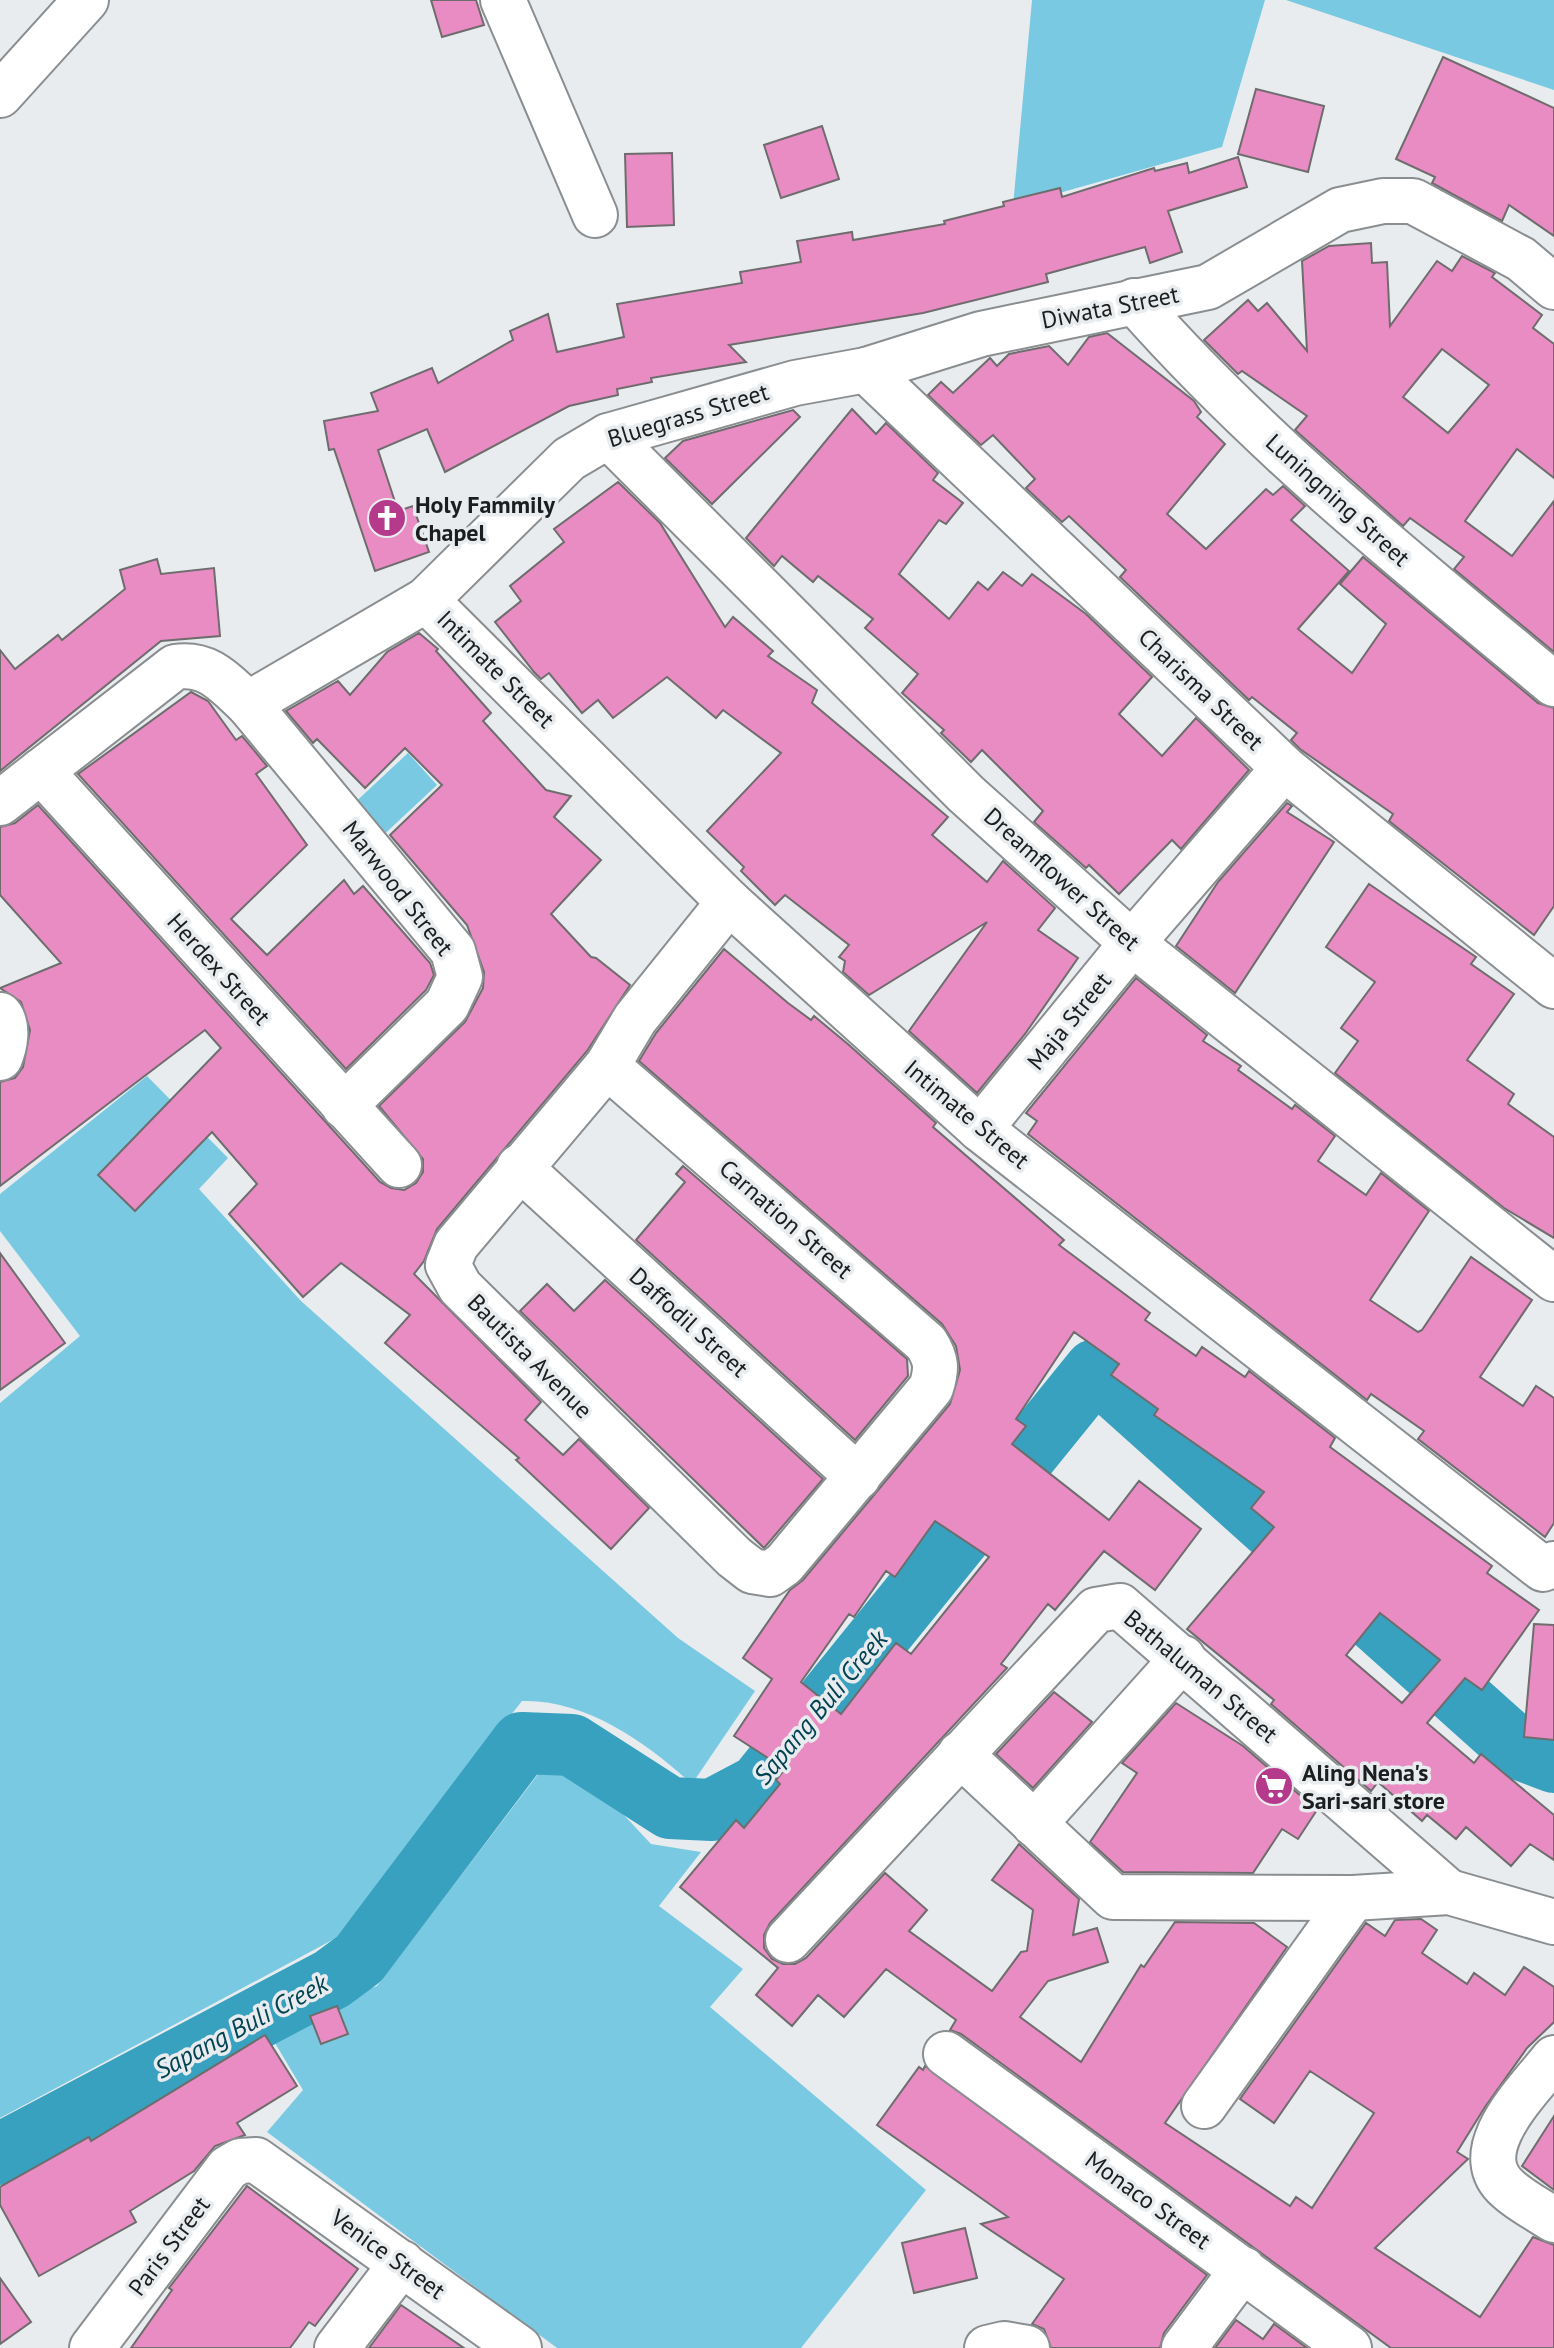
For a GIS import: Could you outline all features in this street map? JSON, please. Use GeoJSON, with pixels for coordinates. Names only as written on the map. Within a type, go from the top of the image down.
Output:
{"type":"FeatureCollection","features":[{"type":"Feature","properties":{"kind":"street"},"geometry":{"type":"LineString","coordinates":[[0,95],[86,0]]}},
{"type":"Feature","properties":{"kind":"street"},"geometry":{"type":"LineString","coordinates":[[503,0],[595,215]]}},
{"type":"Feature","properties":{"kind":"street","name":"Diwata Street"},"geometry":{"type":"LineString","coordinates":[[866,370],[981,334],[1208,287],[1340,210],[1383,201],[1413,201],[1521,259],[1554,287]]}},
{"type":"Feature","properties":{"kind":"street","name":"Luningning Street"},"geometry":{"type":"LineString","coordinates":[[1134,301],[1185,358],[1349,515],[1554,684]]}},
{"type":"Feature","properties":{"kind":"street","name":"Bluegrass Street"},"geometry":{"type":"LineString","coordinates":[[248,704],[426,600],[569,459],[608,436],[795,383],[866,370]]}},
{"type":"Feature","properties":{"kind":"street","name":"Charisma Street"},"geometry":{"type":"LineString","coordinates":[[866,370],[1284,768],[1554,986]]}},
{"type":"Feature","properties":{"kind":"street","name":"Dreamflower Street"},"geometry":{"type":"LineString","coordinates":[[608,436],[966,794],[1132,943],[1554,1279]]}},
{"type":"Feature","properties":{"kind":"street","name":"Intimate Street"},"geometry":{"type":"LineString","coordinates":[[426,600],[729,902],[980,1129],[1548,1566]]}},
{"type":"Feature","properties":{"kind":"street","name":"Marwood Street"},"geometry":{"type":"LineString","coordinates":[[0,803],[175,667],[194,664],[213,672],[248,704],[453,951],[460,977],[447,1005],[344,1106]]}},
{"type":"Feature","properties":{"kind":"street","name":"Maja Street"},"geometry":{"type":"LineString","coordinates":[[980,1129],[1132,943],[1284,768]]}},
{"type":"Feature","properties":{"kind":"street","name":"Herdex Street"},"geometry":{"type":"LineString","coordinates":[[41,771],[399,1165]]}},
{"type":"Feature","properties":{"kind":"street","name":"Bautista Avenue"},"geometry":{"type":"LineString","coordinates":[[729,902],[635,1019],[607,1066],[456,1245],[448,1265],[460,1287],[734,1557],[752,1571],[770,1574],[784,1564],[858,1477]]}},
{"type":"Feature","properties":{"kind":"street"},"geometry":{"type":"LineString","coordinates":[[0,1015],[4,1021],[5,1047],[0,1058]]}},
{"type":"Feature","properties":{"kind":"street","name":"Carnation Street"},"geometry":{"type":"LineString","coordinates":[[607,1066],[926,1343],[934,1356],[936,1370],[931,1388],[858,1477]]}},
{"type":"Feature","properties":{"kind":"street","name":"Daffodil Street"},"geometry":{"type":"LineString","coordinates":[[519,1167],[858,1477]]}},
{"type":"Feature","properties":{"kind":"street","name":"Bathaluman Street"},"geometry":{"type":"LineString","coordinates":[[788,1940],[1096,1610],[1120,1606],[1449,1892]]}},
{"type":"Feature","properties":{"kind":"street"},"geometry":{"type":"LineString","coordinates":[[1034,1824],[1183,1658]]}},
{"type":"Feature","properties":{"kind":"street","name":"Bathaluman Street"},"geometry":{"type":"LineString","coordinates":[[960,1754],[1113,1897],[1353,1898],[1449,1892],[1554,1922]]}},
{"type":"Feature","properties":{"kind":"street"},"geometry":{"type":"LineString","coordinates":[[1204,2106],[1353,1898]]}},
{"type":"Feature","properties":{"kind":"street","name":"Monaco Street"},"geometry":{"type":"LineString","coordinates":[[946,2054],[1349,2348]]}},
{"type":"Feature","properties":{"kind":"street"},"geometry":{"type":"LineString","coordinates":[[1554,2058],[1497,2132],[1492,2162],[1505,2187],[1554,2220]]}},
{"type":"Feature","properties":{"kind":"street","name":"Venice Street"},"geometry":{"type":"LineString","coordinates":[[256,2160],[519,2348]]}},
{"type":"Feature","properties":{"kind":"street","name":"Paris Street"},"geometry":{"type":"LineString","coordinates":[[92,2348],[228,2168],[240,2161],[256,2160]]}},
{"type":"Feature","properties":{"kind":"street"},"geometry":{"type":"LineString","coordinates":[[337,2348],[402,2263]]}},
{"type":"Feature","properties":{"kind":"street"},"geometry":{"type":"LineString","coordinates":[[1184,2348],[1243,2269]]}},
{"type":"Feature","properties":{"kind":"street"},"geometry":{"type":"LineString","coordinates":[[987,2348],[1004,2344],[1027,2348]]}},
{"type":"Feature","properties":{"kind":"shaded area"},"geometry":{"type":"Polygon","coordinates":[[[1032,0],[1265,0],[1222,147],[1013,206],[1032,0]]]}},
{"type":"Feature","properties":{"kind":"shaded area"},"geometry":{"type":"Polygon","coordinates":[[[1286,0],[1554,0],[1554,90],[1286,0]]]}},
{"type":"Feature","properties":{"kind":"shaded area"},"geometry":{"type":"Polygon","coordinates":[[[408,753],[437,785],[377,841],[348,809],[408,753]]]}},
{"type":"Feature","properties":{"kind":"shaded area"},"geometry":{"type":"Polygon","coordinates":[[[147,1076],[228,1158],[199,1189],[301,1301],[678,1638],[755,1691],[692,1784],[655,1753],[614,1726],[569,1707],[522,1701],[336,1938],[0,2118],[0,1403],[80,1336],[0,1231],[0,1194],[147,1076]]]}},
{"type":"Feature","properties":{"kind":"shaded area"},"geometry":{"type":"Polygon","coordinates":[[[542,1769],[594,1783],[651,1844],[701,1852],[659,1906],[743,1969],[710,2007],[926,2190],[801,2348],[557,2348],[267,2132],[303,2090],[266,2028],[377,1986],[542,1769]]]}},
{"type":"Feature","properties":{"kind":"building"},"geometry":{"type":"Polygon","coordinates":[[[431,0],[476,0],[484,25],[442,37],[431,0]]]}},
{"type":"Feature","properties":{"kind":"building"},"geometry":{"type":"Polygon","coordinates":[[[1443,57],[1554,108],[1554,236],[1509,205],[1502,221],[1432,183],[1435,177],[1396,159],[1443,57]]]}},
{"type":"Feature","properties":{"kind":"building"},"geometry":{"type":"Polygon","coordinates":[[[1256,89],[1324,106],[1308,172],[1238,154],[1256,89]]]}},
{"type":"Feature","properties":{"kind":"building"},"geometry":{"type":"Polygon","coordinates":[[[822,126],[839,179],[781,198],[764,145],[822,126]]]}},
{"type":"Feature","properties":{"kind":"building"},"geometry":{"type":"Polygon","coordinates":[[[672,153],[674,225],[627,227],[625,154],[672,153]]]}},
{"type":"Feature","properties":{"kind":"building"},"geometry":{"type":"Polygon","coordinates":[[[1238,157],[1247,187],[1168,211],[1182,252],[1150,263],[1145,247],[1046,274],[1048,282],[923,313],[729,345],[746,362],[651,378],[652,382],[617,389],[618,395],[569,406],[445,472],[427,429],[378,450],[398,511],[413,506],[429,552],[375,571],[334,449],[329,450],[324,421],[378,411],[371,393],[432,368],[438,383],[513,340],[510,331],[548,314],[557,352],[624,337],[617,304],[742,283],[740,272],[801,262],[797,241],[852,232],[853,240],[945,224],[944,221],[1004,206],[1003,202],[1060,188],[1062,197],[1154,168],[1155,171],[1187,163],[1189,173],[1238,157]]]}},
{"type":"Feature","properties":{"kind":"building"},"geometry":{"type":"Polygon","coordinates":[[[1371,243],[1372,263],[1387,262],[1390,326],[1437,261],[1452,271],[1462,256],[1495,273],[1492,277],[1542,315],[1533,328],[1554,344],[1554,478],[1517,449],[1465,521],[1512,556],[1554,501],[1554,652],[1454,569],[1464,557],[1410,518],[1403,526],[1295,430],[1307,416],[1242,371],[1238,374],[1204,340],[1248,300],[1258,311],[1267,303],[1307,351],[1302,261],[1329,246],[1371,243]],[[1442,349],[1403,397],[1448,433],[1489,385],[1442,349]]]}},
{"type":"Feature","properties":{"kind":"building"},"geometry":{"type":"Polygon","coordinates":[[[1107,333],[1194,401],[1201,412],[1197,417],[1225,444],[1167,514],[1206,549],[1266,489],[1273,495],[1283,486],[1305,506],[1291,520],[1349,571],[1298,629],[1352,673],[1386,624],[1340,584],[1363,557],[1538,703],[1554,708],[1554,906],[1534,935],[1389,821],[1393,814],[1300,749],[1291,740],[1297,733],[1252,697],[1249,700],[1120,577],[1126,570],[1069,516],[1062,522],[1026,488],[1035,479],[993,435],[981,445],[928,395],[941,382],[953,393],[990,358],[997,366],[1009,354],[1049,346],[1068,365],[1089,337],[1107,333]]]}},
{"type":"Feature","properties":{"kind":"building"},"geometry":{"type":"Polygon","coordinates":[[[852,409],[876,434],[886,423],[938,473],[933,480],[963,503],[946,524],[939,520],[899,574],[949,619],[978,582],[988,590],[1003,572],[1022,586],[1032,574],[1086,614],[1152,677],[1119,714],[1162,756],[1196,718],[1249,770],[1181,849],[1172,840],[1119,894],[1089,865],[1086,868],[1034,822],[1043,811],[982,750],[971,762],[941,733],[944,730],[902,693],[918,674],[865,628],[873,619],[818,576],[813,582],[782,556],[774,566],[746,538],[852,409]]]}},
{"type":"Feature","properties":{"kind":"building"},"geometry":{"type":"Polygon","coordinates":[[[793,410],[800,417],[712,504],[665,458],[683,441],[793,410]]]}},
{"type":"Feature","properties":{"kind":"building"},"geometry":{"type":"Polygon","coordinates":[[[618,482],[660,523],[725,627],[733,617],[773,651],[768,656],[817,690],[812,703],[948,817],[932,835],[987,882],[1003,861],[1055,908],[1038,930],[1078,958],[1025,1034],[977,1093],[909,1031],[987,922],[869,995],[843,972],[845,961],[839,957],[849,945],[785,895],[775,905],[741,871],[744,867],[707,831],[781,753],[723,710],[716,718],[667,677],[613,718],[598,700],[582,713],[549,673],[541,679],[534,672],[495,622],[521,601],[510,586],[564,542],[554,529],[618,482]]]}},
{"type":"Feature","properties":{"kind":"building"},"geometry":{"type":"Polygon","coordinates":[[[157,559],[161,574],[214,568],[220,636],[161,641],[0,771],[0,650],[15,669],[58,635],[62,640],[125,589],[120,570],[157,559]]]}},
{"type":"Feature","properties":{"kind":"building"},"geometry":{"type":"Polygon","coordinates":[[[419,633],[438,649],[436,651],[491,713],[483,721],[546,790],[571,796],[554,817],[601,860],[551,914],[591,957],[630,985],[587,1051],[437,1229],[424,1261],[414,1274],[541,1402],[525,1420],[563,1455],[579,1439],[649,1508],[611,1549],[516,1460],[519,1458],[385,1343],[410,1315],[341,1263],[303,1297],[229,1214],[257,1184],[212,1132],[135,1211],[98,1175],[221,1048],[205,1030],[0,1186],[0,1082],[15,1078],[23,1067],[30,1030],[21,1002],[0,988],[61,963],[0,895],[0,827],[15,823],[38,805],[380,1182],[404,1190],[416,1183],[423,1172],[423,1159],[379,1106],[465,1022],[483,988],[484,972],[467,925],[390,835],[442,785],[405,748],[365,788],[317,739],[313,743],[286,711],[338,681],[350,695],[387,652],[419,633]]]}},
{"type":"Feature","properties":{"kind":"building"},"geometry":{"type":"Polygon","coordinates":[[[191,692],[208,701],[236,740],[242,736],[267,766],[256,774],[307,845],[231,919],[267,955],[344,880],[354,894],[363,886],[430,963],[434,975],[426,990],[346,1069],[78,774],[191,692]]]}},
{"type":"Feature","properties":{"kind":"building"},"geometry":{"type":"Polygon","coordinates":[[[1287,803],[1292,806],[1287,812],[1334,842],[1235,993],[1176,946],[1218,882],[1287,803]]]}},
{"type":"Feature","properties":{"kind":"building"},"geometry":{"type":"Polygon","coordinates":[[[1369,884],[1476,957],[1471,964],[1514,994],[1467,1060],[1514,1094],[1508,1104],[1554,1137],[1554,1238],[1504,1208],[1335,1073],[1358,1041],[1341,1028],[1375,982],[1326,947],[1369,884]]]}},
{"type":"Feature","properties":{"kind":"building"},"geometry":{"type":"Polygon","coordinates":[[[724,949],[788,1003],[811,1020],[814,1016],[849,1045],[936,1123],[933,1127],[1064,1240],[1059,1245],[1150,1313],[1145,1320],[1196,1356],[1202,1347],[1245,1377],[1249,1371],[1335,1438],[1330,1447],[1492,1566],[1487,1573],[1539,1610],[1482,1690],[1465,1678],[1427,1723],[1474,1763],[1481,1754],[1554,1815],[1554,1860],[1530,1844],[1511,1866],[1466,1827],[1456,1839],[1427,1815],[1422,1821],[1378,1782],[1371,1791],[1271,1704],[1274,1700],[1187,1629],[1274,1527],[1251,1508],[1264,1492],[1154,1415],[1158,1409],[1111,1375],[1119,1364],[1074,1332],[1016,1419],[1026,1426],[1012,1444],[1109,1520],[1139,1481],[1201,1529],[1155,1590],[1104,1551],[1055,1610],[1048,1604],[1001,1664],[1007,1668],[770,1923],[764,1935],[764,1948],[772,1959],[783,1964],[795,1964],[806,1958],[885,1873],[927,1910],[909,1931],[992,1991],[1021,1952],[1027,1951],[1033,1910],[992,1880],[1019,1844],[1079,1899],[1073,1935],[1097,1928],[1108,1962],[1048,1981],[1020,2017],[1081,2062],[1141,1965],[1144,1967],[1175,1922],[1254,1923],[1287,1947],[1165,2123],[1290,2206],[1296,2197],[1312,2208],[1374,2113],[1310,2071],[1274,2123],[1240,2099],[1366,1923],[1385,1936],[1395,1920],[1421,1919],[1437,1930],[1422,1953],[1467,1984],[1474,1973],[1505,1995],[1524,1967],[1554,1987],[1554,2022],[1527,2048],[1485,2107],[1457,2152],[1468,2159],[1375,2248],[1480,2317],[1533,2237],[1554,2245],[1554,2348],[1391,2348],[961,2034],[950,2030],[956,2020],[886,1969],[844,2017],[818,1995],[792,2026],[756,1995],[778,1968],[680,1887],[736,1820],[744,1828],[780,1784],[776,1780],[785,1769],[734,1736],[772,1679],[743,1658],[790,1590],[803,1580],[950,1404],[960,1370],[956,1346],[942,1324],[639,1061],[656,1033],[724,949]],[[935,1521],[895,1577],[886,1571],[854,1617],[849,1614],[801,1682],[841,1714],[896,1643],[911,1654],[989,1557],[935,1521]],[[1380,1613],[1346,1655],[1402,1703],[1440,1660],[1380,1613]]]}},
{"type":"Feature","properties":{"kind":"building"},"geometry":{"type":"Polygon","coordinates":[[[1136,978],[1207,1035],[1203,1041],[1241,1066],[1238,1070],[1292,1109],[1295,1105],[1335,1136],[1318,1161],[1366,1195],[1381,1173],[1429,1211],[1370,1300],[1418,1332],[1471,1257],[1532,1300],[1480,1377],[1523,1406],[1536,1386],[1554,1398],[1554,1523],[1545,1537],[1418,1439],[1424,1431],[1371,1394],[1367,1400],[1028,1134],[1037,1121],[1026,1113],[1136,978]]]}},
{"type":"Feature","properties":{"kind":"building"},"geometry":{"type":"Polygon","coordinates":[[[683,1166],[907,1359],[908,1376],[855,1440],[636,1240],[685,1182],[676,1174],[683,1166]]]}},
{"type":"Feature","properties":{"kind":"building"},"geometry":{"type":"Polygon","coordinates":[[[0,1253],[65,1343],[0,1390],[0,1253]]]}},
{"type":"Feature","properties":{"kind":"building"},"geometry":{"type":"Polygon","coordinates":[[[605,1280],[823,1479],[764,1548],[520,1311],[547,1284],[574,1311],[605,1280]]]}},
{"type":"Feature","properties":{"kind":"building"},"geometry":{"type":"Polygon","coordinates":[[[1534,1624],[1554,1625],[1554,1740],[1524,1737],[1534,1624]]]}},
{"type":"Feature","properties":{"kind":"building"},"geometry":{"type":"Polygon","coordinates":[[[1054,1692],[1092,1722],[1033,1788],[996,1754],[1054,1692]]]}},
{"type":"Feature","properties":{"kind":"building"},"geometry":{"type":"Polygon","coordinates":[[[1176,1703],[1243,1746],[1317,1810],[1298,1839],[1282,1829],[1253,1873],[1123,1872],[1090,1842],[1137,1773],[1122,1763],[1176,1703]]]}},
{"type":"Feature","properties":{"kind":"building"},"geometry":{"type":"Polygon","coordinates":[[[337,2006],[348,2034],[321,2044],[310,2016],[337,2006]]]}},
{"type":"Feature","properties":{"kind":"building"},"geometry":{"type":"Polygon","coordinates":[[[265,2035],[297,2086],[237,2123],[245,2135],[215,2146],[194,2171],[130,2211],[136,2222],[39,2276],[0,2205],[0,2187],[89,2137],[91,2141],[265,2035]]]}},
{"type":"Feature","properties":{"kind":"building"},"geometry":{"type":"Polygon","coordinates":[[[925,2066],[1207,2275],[1164,2333],[1160,2348],[1051,2348],[1044,2329],[1032,2324],[1064,2279],[981,2224],[1008,2217],[877,2125],[919,2067],[923,2070],[925,2066]]]}},
{"type":"Feature","properties":{"kind":"building"},"geometry":{"type":"Polygon","coordinates":[[[1554,2116],[1554,2190],[1522,2166],[1554,2116]]]}},
{"type":"Feature","properties":{"kind":"building"},"geometry":{"type":"Polygon","coordinates":[[[247,2186],[358,2269],[315,2326],[309,2322],[290,2348],[131,2348],[172,2290],[169,2288],[247,2186]]]}},
{"type":"Feature","properties":{"kind":"building"},"geometry":{"type":"Polygon","coordinates":[[[965,2228],[977,2278],[914,2293],[902,2243],[965,2228]]]}},
{"type":"Feature","properties":{"kind":"building"},"geometry":{"type":"Polygon","coordinates":[[[0,2278],[31,2322],[0,2344],[0,2278]]]}},
{"type":"Feature","properties":{"kind":"building"},"geometry":{"type":"Polygon","coordinates":[[[401,2305],[464,2348],[369,2348],[401,2305]]]}},
{"type":"Feature","properties":{"kind":"building"},"geometry":{"type":"Polygon","coordinates":[[[1236,2320],[1263,2339],[1274,2324],[1307,2348],[1215,2348],[1236,2320]]]}},
{"type":"Feature","properties":{"kind":"waterway","name":"Sapang Buli Creek"},"geometry":{"type":"LineString","coordinates":[[0,2154],[332,1979],[359,1959],[522,1743],[572,1745],[670,1808],[712,1810],[759,1785],[1095,1370],[1517,1748],[1554,1762]]}},
{"type":"Feature","properties":{"kind":"place","name":"Holy Fammily Chapel"},"geometry":{"type":"Point","coordinates":[387,518]}},
{"type":"Feature","properties":{"kind":"place","name":"Aling Nena's Sari-sari store"},"geometry":{"type":"Point","coordinates":[1274,1786]}}]}
